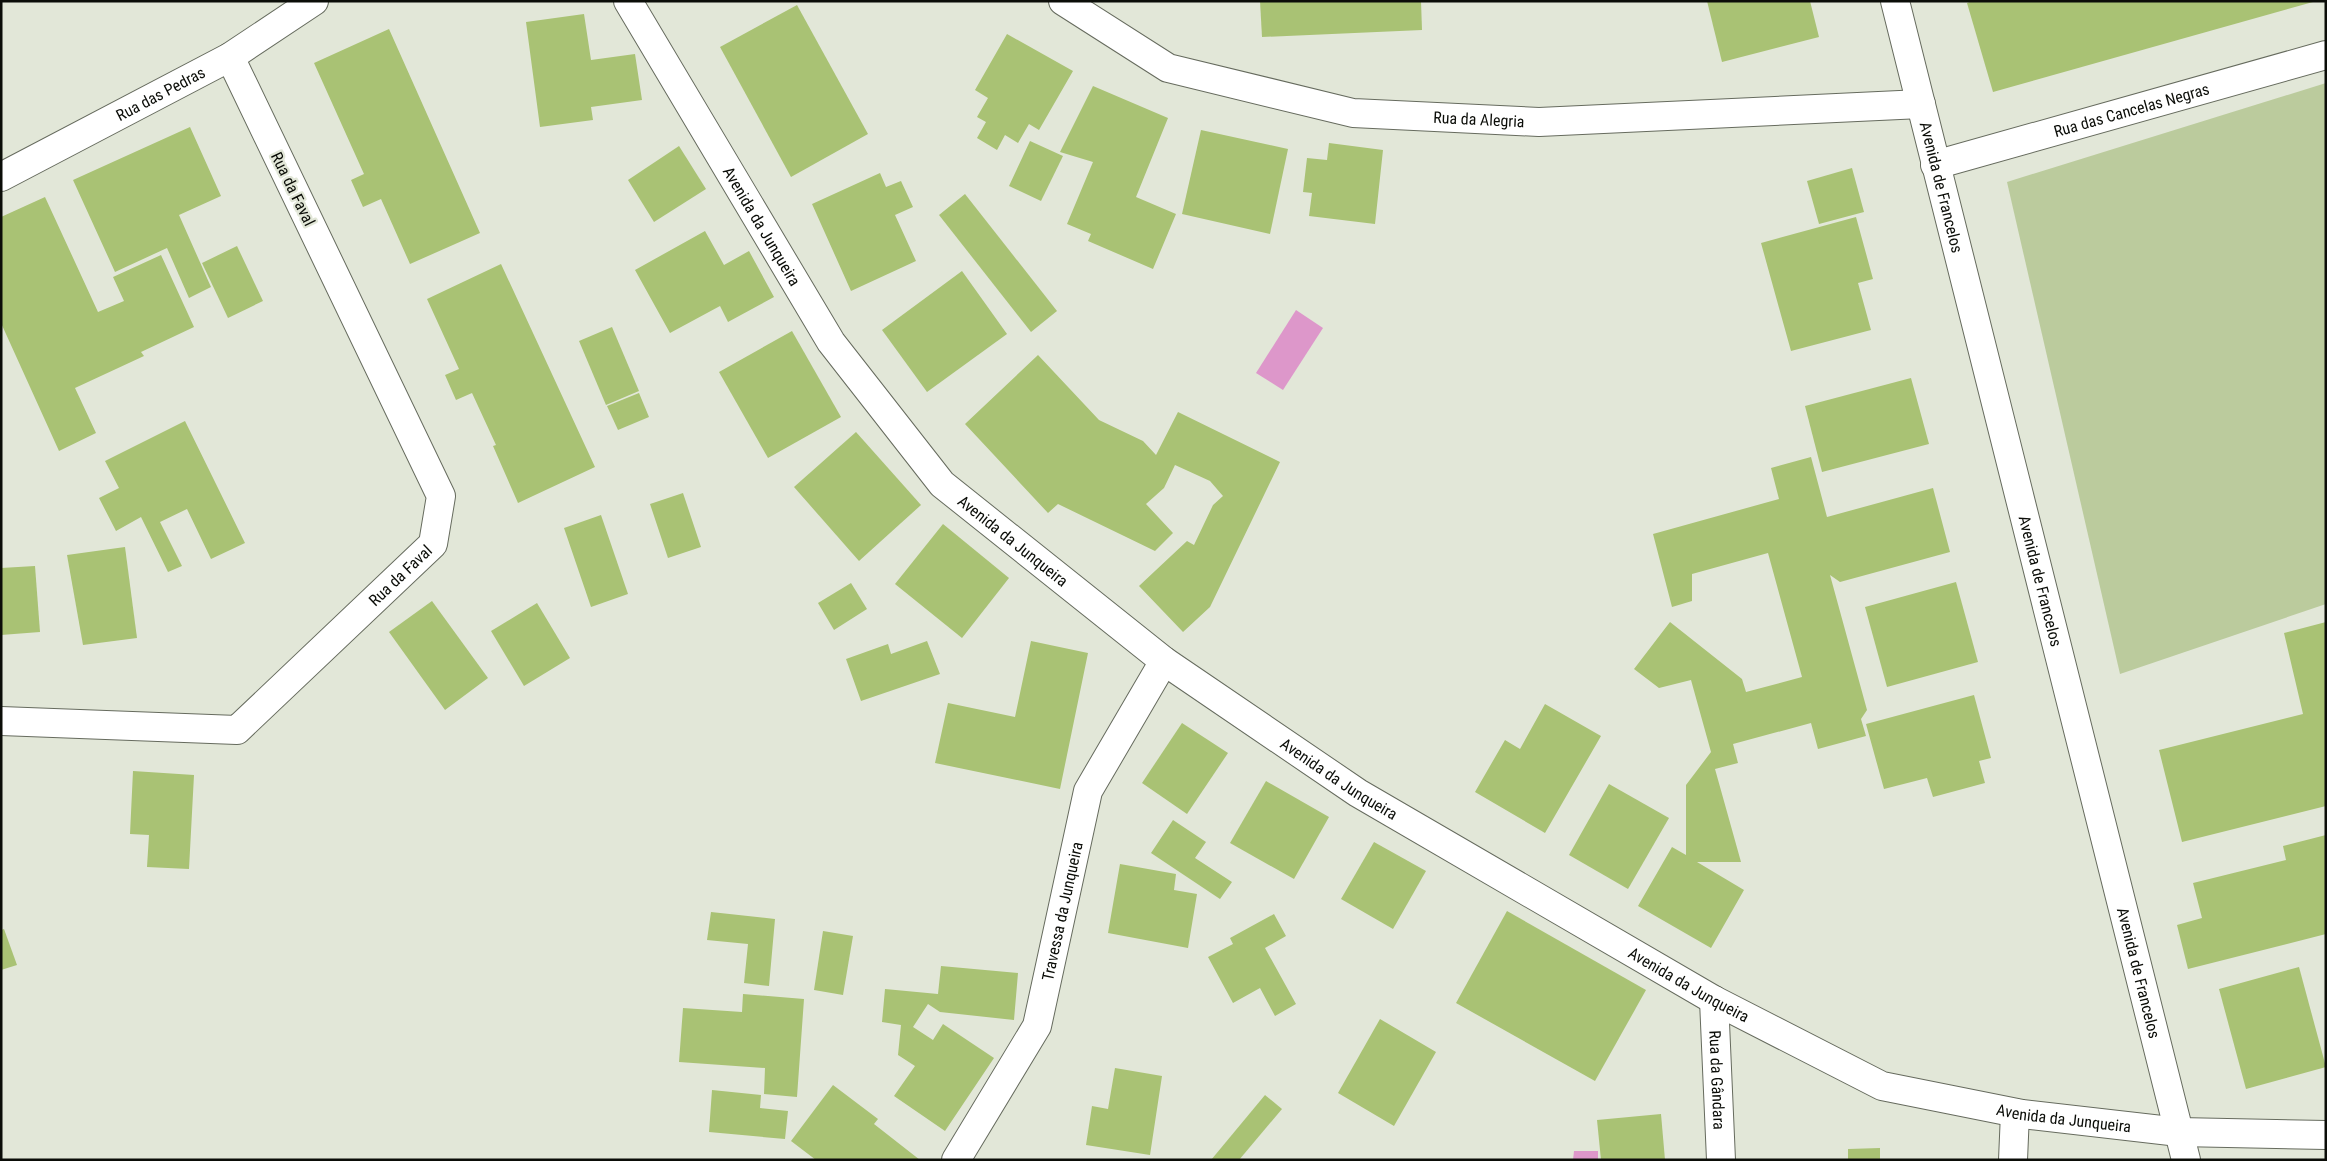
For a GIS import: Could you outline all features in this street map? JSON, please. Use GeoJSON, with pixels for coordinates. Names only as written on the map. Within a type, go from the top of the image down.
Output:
{"type":"FeatureCollection","features":[{"type":"Feature","properties":{"kind":"street","name":"Rua das Pedras"},"geometry":{"type":"LineString","coordinates":[[1,177],[230,57],[314,1]]}},
{"type":"Feature","properties":{"kind":"street","name":"Avenida da Junqueira"},"geometry":{"type":"LineString","coordinates":[[628,1],[830,342],[942,484],[1164,661],[1358,793],[1714,1000],[1882,1086],[2015,1113],[2179,1132],[2326,1134]]}},
{"type":"Feature","properties":{"kind":"street","name":"Rua da Alegria"},"geometry":{"type":"LineString","coordinates":[[1063,1],[1168,68],[1352,113],[1539,122],[1921,104]]}},
{"type":"Feature","properties":{"kind":"street","name":"Avenida de Francelos"},"geometry":{"type":"LineString","coordinates":[[1895,1],[2186,1160]]}},
{"type":"Feature","properties":{"kind":"street","name":"Rua das Cancelas Negras"},"geometry":{"type":"LineString","coordinates":[[1935,165],[2326,54]]}},
{"type":"Feature","properties":{"kind":"street","name":"Rua da Faval"},"geometry":{"type":"LineString","coordinates":[[1,721],[237,730],[434,544],[441,496],[230,57]]}},
{"type":"Feature","properties":{"kind":"street","name":"Travessa da Junqueira"},"geometry":{"type":"LineString","coordinates":[[956,1160],[1038,1026],[1088,791],[1164,661]]}},
{"type":"Feature","properties":{"kind":"street","name":"Rua da Gândara"},"geometry":{"type":"LineString","coordinates":[[1714,1000],[1721,1160]]}},
{"type":"Feature","properties":{"kind":"street"},"geometry":{"type":"LineString","coordinates":[[2013,1160],[2015,1113]]}},
{"type":"Feature","properties":{"kind":"green space"},"geometry":{"type":"Polygon","coordinates":[[[2326,83],[2326,604],[2120,674],[2007,182],[2326,83]]]}},
{"type":"Feature","properties":{"kind":"shaded area"},"geometry":{"type":"Polygon","coordinates":[[[1296,310],[1323,328],[1283,390],[1256,373],[1296,310]]]}},
{"type":"Feature","properties":{"kind":"shaded area"},"geometry":{"type":"Polygon","coordinates":[[[1574,1151],[1598,1151],[1598,1160],[1573,1160],[1574,1151]]]}},
{"type":"Feature","properties":{"kind":"building"},"geometry":{"type":"Polygon","coordinates":[[[1260,1],[1421,1],[1422,30],[1262,37],[1260,1]]]}},
{"type":"Feature","properties":{"kind":"building"},"geometry":{"type":"Polygon","coordinates":[[[1707,1],[1810,1],[1819,37],[1722,62],[1707,1]]]}},
{"type":"Feature","properties":{"kind":"building"},"geometry":{"type":"Polygon","coordinates":[[[1972,1],[2313,2],[1993,92],[1967,3],[1972,1]]]}},
{"type":"Feature","properties":{"kind":"building"},"geometry":{"type":"Polygon","coordinates":[[[797,5],[868,134],[791,177],[720,47],[797,5]]]}},
{"type":"Feature","properties":{"kind":"building"},"geometry":{"type":"Polygon","coordinates":[[[584,14],[591,60],[635,54],[642,100],[591,107],[593,120],[540,127],[526,22],[584,14]]]}},
{"type":"Feature","properties":{"kind":"building"},"geometry":{"type":"Polygon","coordinates":[[[389,29],[480,233],[410,264],[381,199],[363,207],[351,180],[364,174],[314,63],[389,29]]]}},
{"type":"Feature","properties":{"kind":"building"},"geometry":{"type":"Polygon","coordinates":[[[1007,34],[1073,71],[1039,130],[1029,124],[1018,143],[1005,135],[997,150],[977,138],[986,122],[977,117],[988,98],[975,90],[1007,34]]]}},
{"type":"Feature","properties":{"kind":"building"},"geometry":{"type":"Polygon","coordinates":[[[1093,86],[1168,118],[1136,197],[1176,214],[1153,269],[1088,241],[1091,234],[1067,224],[1093,162],[1060,152],[1093,86]]]}},
{"type":"Feature","properties":{"kind":"building"},"geometry":{"type":"Polygon","coordinates":[[[190,127],[221,196],[179,215],[211,287],[189,298],[167,248],[115,272],[73,180],[190,127]]]}},
{"type":"Feature","properties":{"kind":"building"},"geometry":{"type":"Polygon","coordinates":[[[1201,130],[1288,149],[1270,234],[1182,214],[1201,130]]]}},
{"type":"Feature","properties":{"kind":"building"},"geometry":{"type":"Polygon","coordinates":[[[1030,141],[1063,156],[1041,201],[1009,186],[1030,141]]]}},
{"type":"Feature","properties":{"kind":"building"},"geometry":{"type":"Polygon","coordinates":[[[1329,143],[1383,150],[1375,224],[1309,216],[1312,193],[1303,192],[1307,158],[1327,160],[1329,143]]]}},
{"type":"Feature","properties":{"kind":"building"},"geometry":{"type":"Polygon","coordinates":[[[679,146],[706,189],[654,222],[628,180],[679,146]]]}},
{"type":"Feature","properties":{"kind":"building"},"geometry":{"type":"Polygon","coordinates":[[[1852,168],[1864,212],[1819,224],[1807,181],[1852,168]]]}},
{"type":"Feature","properties":{"kind":"building"},"geometry":{"type":"Polygon","coordinates":[[[880,173],[886,187],[901,181],[913,207],[895,215],[916,261],[851,291],[812,204],[880,173]]]}},
{"type":"Feature","properties":{"kind":"building"},"geometry":{"type":"Polygon","coordinates":[[[965,194],[1057,311],[1031,332],[939,215],[965,194]]]}},
{"type":"Feature","properties":{"kind":"building"},"geometry":{"type":"Polygon","coordinates":[[[45,197],[98,312],[124,301],[113,277],[161,255],[194,327],[141,352],[144,356],[75,388],[96,433],[59,451],[1,323],[1,217],[45,197]]]}},
{"type":"Feature","properties":{"kind":"building"},"geometry":{"type":"Polygon","coordinates":[[[1856,217],[1873,279],[1858,283],[1871,330],[1791,351],[1761,243],[1856,217]]]}},
{"type":"Feature","properties":{"kind":"building"},"geometry":{"type":"Polygon","coordinates":[[[705,231],[724,265],[749,251],[774,297],[728,322],[720,306],[670,333],[635,270],[705,231]]]}},
{"type":"Feature","properties":{"kind":"building"},"geometry":{"type":"Polygon","coordinates":[[[237,246],[263,301],[228,318],[202,263],[237,246]]]}},
{"type":"Feature","properties":{"kind":"building"},"geometry":{"type":"Polygon","coordinates":[[[501,264],[595,467],[518,503],[493,446],[496,445],[472,393],[456,400],[445,375],[459,369],[427,299],[501,264]]]}},
{"type":"Feature","properties":{"kind":"building"},"geometry":{"type":"Polygon","coordinates":[[[962,271],[1007,334],[927,392],[882,330],[962,271]]]}},
{"type":"Feature","properties":{"kind":"building"},"geometry":{"type":"Polygon","coordinates":[[[612,327],[639,391],[606,405],[579,341],[612,327]]]}},
{"type":"Feature","properties":{"kind":"building"},"geometry":{"type":"Polygon","coordinates":[[[792,331],[841,417],[768,458],[719,372],[792,331]]]}},
{"type":"Feature","properties":{"kind":"building"},"geometry":{"type":"Polygon","coordinates":[[[1038,355],[1099,420],[1143,441],[1156,455],[1178,412],[1280,462],[1210,607],[1183,632],[1139,586],[1187,541],[1194,545],[1213,505],[1223,496],[1210,481],[1175,465],[1164,488],[1146,504],[1173,533],[1155,551],[1058,504],[1048,513],[965,424],[1038,355]]]}},
{"type":"Feature","properties":{"kind":"building"},"geometry":{"type":"Polygon","coordinates":[[[1911,378],[1929,444],[1822,472],[1805,406],[1911,378]]]}},
{"type":"Feature","properties":{"kind":"building"},"geometry":{"type":"Polygon","coordinates":[[[639,393],[649,417],[618,430],[607,406],[639,393]]]}},
{"type":"Feature","properties":{"kind":"building"},"geometry":{"type":"Polygon","coordinates":[[[185,421],[245,543],[211,559],[187,509],[160,522],[182,566],[168,572],[141,517],[116,531],[99,498],[119,488],[105,461],[185,421]]]}},
{"type":"Feature","properties":{"kind":"building"},"geometry":{"type":"Polygon","coordinates":[[[856,432],[921,505],[859,561],[794,487],[856,432]]]}},
{"type":"Feature","properties":{"kind":"building"},"geometry":{"type":"Polygon","coordinates":[[[1811,457],[1827,517],[1933,488],[1950,552],[1840,582],[1830,575],[1867,710],[1861,719],[1866,736],[1818,749],[1811,723],[1733,744],[1738,763],[1715,769],[1741,862],[1697,862],[1744,890],[1711,948],[1638,906],[1672,847],[1686,855],[1686,785],[1711,752],[1691,680],[1659,688],[1634,669],[1670,622],[1742,679],[1746,692],[1802,677],[1768,553],[1692,574],[1692,601],[1672,607],[1653,534],[1779,499],[1771,468],[1811,457]]]}},
{"type":"Feature","properties":{"kind":"building"},"geometry":{"type":"Polygon","coordinates":[[[683,493],[701,547],[668,558],[650,504],[683,493]]]}},
{"type":"Feature","properties":{"kind":"building"},"geometry":{"type":"Polygon","coordinates":[[[601,515],[628,594],[591,607],[564,528],[601,515]]]}},
{"type":"Feature","properties":{"kind":"building"},"geometry":{"type":"Polygon","coordinates":[[[943,524],[1009,578],[962,638],[895,584],[943,524]]]}},
{"type":"Feature","properties":{"kind":"building"},"geometry":{"type":"Polygon","coordinates":[[[125,547],[137,638],[83,645],[67,555],[125,547]]]}},
{"type":"Feature","properties":{"kind":"building"},"geometry":{"type":"Polygon","coordinates":[[[35,566],[40,632],[1,635],[1,568],[35,566]]]}},
{"type":"Feature","properties":{"kind":"building"},"geometry":{"type":"Polygon","coordinates":[[[1956,582],[1978,662],[1887,687],[1865,607],[1956,582]]]}},
{"type":"Feature","properties":{"kind":"building"},"geometry":{"type":"Polygon","coordinates":[[[851,583],[867,609],[834,630],[818,603],[851,583]]]}},
{"type":"Feature","properties":{"kind":"building"},"geometry":{"type":"Polygon","coordinates":[[[432,601],[488,678],[445,710],[389,632],[432,601]]]}},
{"type":"Feature","properties":{"kind":"building"},"geometry":{"type":"Polygon","coordinates":[[[537,603],[570,658],[524,686],[491,631],[537,603]]]}},
{"type":"Feature","properties":{"kind":"building"},"geometry":{"type":"Polygon","coordinates":[[[2326,622],[2326,806],[2182,842],[2159,750],[2303,714],[2284,633],[2326,622]]]}},
{"type":"Feature","properties":{"kind":"building"},"geometry":{"type":"Polygon","coordinates":[[[927,641],[940,674],[861,701],[846,659],[888,644],[891,654],[927,641]]]}},
{"type":"Feature","properties":{"kind":"building"},"geometry":{"type":"Polygon","coordinates":[[[1031,641],[1088,653],[1060,789],[935,763],[948,703],[1015,717],[1031,641]]]}},
{"type":"Feature","properties":{"kind":"building"},"geometry":{"type":"Polygon","coordinates":[[[1974,695],[1991,758],[1979,761],[1985,783],[1933,797],[1927,778],[1884,789],[1866,724],[1974,695]]]}},
{"type":"Feature","properties":{"kind":"building"},"geometry":{"type":"Polygon","coordinates":[[[1545,704],[1601,736],[1545,833],[1475,792],[1505,740],[1520,749],[1545,704]]]}},
{"type":"Feature","properties":{"kind":"building"},"geometry":{"type":"Polygon","coordinates":[[[1182,723],[1228,753],[1187,814],[1142,783],[1182,723]]]}},
{"type":"Feature","properties":{"kind":"building"},"geometry":{"type":"Polygon","coordinates":[[[133,771],[194,775],[189,869],[147,867],[149,835],[130,834],[133,771]]]}},
{"type":"Feature","properties":{"kind":"building"},"geometry":{"type":"Polygon","coordinates":[[[1266,781],[1329,817],[1294,879],[1230,843],[1266,781]]]}},
{"type":"Feature","properties":{"kind":"building"},"geometry":{"type":"Polygon","coordinates":[[[1609,784],[1669,818],[1628,889],[1569,855],[1609,784]]]}},
{"type":"Feature","properties":{"kind":"building"},"geometry":{"type":"Polygon","coordinates":[[[1173,820],[1206,842],[1195,858],[1232,882],[1220,899],[1151,853],[1173,820]]]}},
{"type":"Feature","properties":{"kind":"building"},"geometry":{"type":"Polygon","coordinates":[[[2326,835],[2326,934],[2188,969],[2177,925],[2202,918],[2193,883],[2286,860],[2283,846],[2326,835]]]}},
{"type":"Feature","properties":{"kind":"building"},"geometry":{"type":"Polygon","coordinates":[[[1374,842],[1426,871],[1393,929],[1341,899],[1374,842]]]}},
{"type":"Feature","properties":{"kind":"building"},"geometry":{"type":"Polygon","coordinates":[[[1120,864],[1176,874],[1174,890],[1197,894],[1188,948],[1108,933],[1120,864]]]}},
{"type":"Feature","properties":{"kind":"building"},"geometry":{"type":"Polygon","coordinates":[[[1507,911],[1646,990],[1595,1081],[1456,1003],[1507,911]]]}},
{"type":"Feature","properties":{"kind":"building"},"geometry":{"type":"Polygon","coordinates":[[[711,912],[775,919],[769,986],[744,983],[748,944],[707,940],[711,912]]]}},
{"type":"Feature","properties":{"kind":"building"},"geometry":{"type":"Polygon","coordinates":[[[1274,914],[1286,936],[1265,948],[1296,1004],[1275,1016],[1260,988],[1233,1003],[1208,957],[1233,944],[1230,938],[1274,914]]]}},
{"type":"Feature","properties":{"kind":"building"},"geometry":{"type":"Polygon","coordinates":[[[4,929],[17,965],[1,970],[1,930],[4,929]]]}},
{"type":"Feature","properties":{"kind":"building"},"geometry":{"type":"Polygon","coordinates":[[[823,931],[853,936],[843,995],[814,990],[823,931]]]}},
{"type":"Feature","properties":{"kind":"building"},"geometry":{"type":"Polygon","coordinates":[[[941,966],[1018,973],[1014,1020],[940,1012],[928,1004],[913,1027],[933,1040],[943,1024],[994,1058],[945,1131],[894,1096],[915,1066],[898,1055],[901,1025],[882,1022],[885,989],[938,994],[941,966]]]}},
{"type":"Feature","properties":{"kind":"building"},"geometry":{"type":"Polygon","coordinates":[[[2299,967],[2326,1067],[2246,1089],[2219,989],[2299,967]]]}},
{"type":"Feature","properties":{"kind":"building"},"geometry":{"type":"Polygon","coordinates":[[[743,994],[804,999],[797,1097],[764,1094],[765,1068],[679,1062],[683,1008],[742,1012],[743,994]]]}},
{"type":"Feature","properties":{"kind":"building"},"geometry":{"type":"Polygon","coordinates":[[[1380,1019],[1436,1052],[1394,1126],[1338,1093],[1380,1019]]]}},
{"type":"Feature","properties":{"kind":"building"},"geometry":{"type":"Polygon","coordinates":[[[1115,1068],[1162,1076],[1150,1155],[1086,1145],[1092,1106],[1108,1109],[1115,1068]]]}},
{"type":"Feature","properties":{"kind":"building"},"geometry":{"type":"Polygon","coordinates":[[[833,1085],[878,1119],[874,1124],[920,1160],[816,1160],[791,1141],[833,1085]]]}},
{"type":"Feature","properties":{"kind":"building"},"geometry":{"type":"Polygon","coordinates":[[[712,1090],[761,1095],[760,1108],[788,1111],[785,1139],[709,1132],[712,1090]]]}},
{"type":"Feature","properties":{"kind":"building"},"geometry":{"type":"Polygon","coordinates":[[[1265,1095],[1282,1109],[1239,1160],[1211,1160],[1265,1095]]]}},
{"type":"Feature","properties":{"kind":"building"},"geometry":{"type":"Polygon","coordinates":[[[1661,1114],[1665,1160],[1601,1160],[1597,1120],[1661,1114]]]}},
{"type":"Feature","properties":{"kind":"building"},"geometry":{"type":"Polygon","coordinates":[[[1880,1148],[1880,1160],[1848,1160],[1848,1149],[1880,1148]]]}}]}
